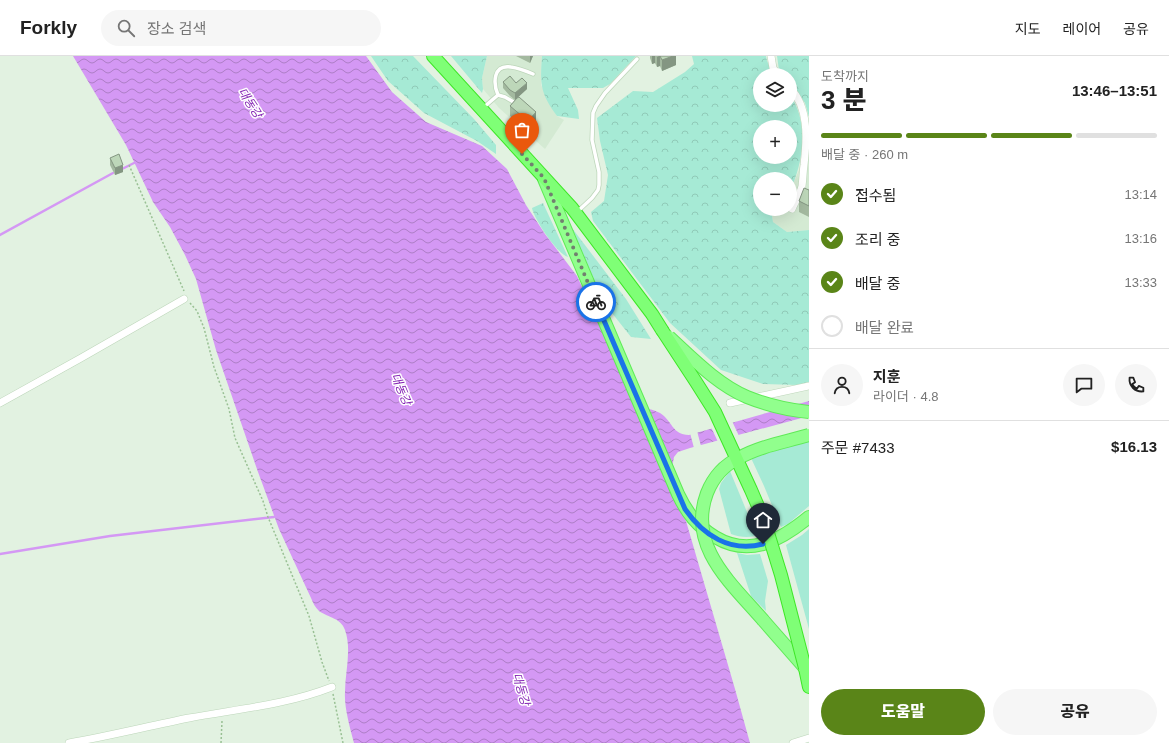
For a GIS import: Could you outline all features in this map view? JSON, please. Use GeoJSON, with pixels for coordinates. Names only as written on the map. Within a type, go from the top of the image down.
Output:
{"type":"FeatureCollection","features":[{"type":"Feature","properties":{"kind":"highway"},"geometry":{"type":"LineString","coordinates":[[433,56],[574,210],[652,314],[715,412],[752,490],[764,520],[781,575],[809,687]]}},
{"type":"Feature","properties":{"kind":"main road"},"geometry":{"type":"LineString","coordinates":[[544,178],[675,487],[685,509],[691,518],[705,531],[726,544],[752,547],[784,536],[809,517]]}},
{"type":"Feature","properties":{"kind":"main road"},"geometry":{"type":"LineString","coordinates":[[662,330],[697,362],[737,392],[746,397],[772,406],[788,410],[809,412]]}},
{"type":"Feature","properties":{"kind":"main road"},"geometry":{"type":"LineString","coordinates":[[805,668],[722,574],[707,547],[703,535],[702,518],[703,507],[710,485],[727,465],[751,452],[809,435]]}},
{"type":"Feature","properties":{"kind":"street"},"geometry":{"type":"LineString","coordinates":[[771,56],[773,68]]}},
{"type":"Feature","properties":{"kind":"street"},"geometry":{"type":"LineString","coordinates":[[797,97],[802,106],[806,122],[806,146],[802,187],[797,198]]}},
{"type":"Feature","properties":{"kind":"street"},"geometry":{"type":"LineString","coordinates":[[0,403],[81,358],[184,297]]}},
{"type":"Feature","properties":{"kind":"street"},"geometry":{"type":"LineString","coordinates":[[730,403],[809,386]]}},
{"type":"Feature","properties":{"kind":"street"},"geometry":{"type":"LineString","coordinates":[[69,743],[183,719],[287,701],[317,693],[332,687]]}},
{"type":"Feature","properties":{"kind":"street"},"geometry":{"type":"LineString","coordinates":[[793,743],[809,738]]}},
{"type":"Feature","properties":{"kind":"lane"},"geometry":{"type":"LineString","coordinates":[[574,210],[592,198],[598,190],[599,185],[599,172],[592,140],[593,113],[605,93],[637,59]]}},
{"type":"Feature","properties":{"kind":"lane"},"geometry":{"type":"LineString","coordinates":[[518,105],[505,97],[498,95],[494,87],[496,73],[502,68],[509,66],[533,74]]}},
{"type":"Feature","properties":{"kind":"lane"},"geometry":{"type":"LineString","coordinates":[[481,109],[498,95]]}},
{"type":"Feature","properties":{"kind":"path"},"geometry":{"type":"LineString","coordinates":[[129,165],[184,290],[184,297],[197,310],[204,328],[214,367],[229,409],[235,438],[263,501],[308,616],[322,662],[332,687],[343,743]]}},
{"type":"Feature","properties":{"kind":"path"},"geometry":{"type":"LineString","coordinates":[[221,743],[223,713]]}},
{"type":"Feature","properties":{"kind":"shaded area"},"geometry":{"type":"Polygon","coordinates":[[[487,56],[542,56],[541,85],[557,116],[564,120],[545,149],[499,108],[483,89],[482,78],[487,56]]]}},
{"type":"Feature","properties":{"kind":"shaded area"},"geometry":{"type":"Polygon","coordinates":[[[809,151],[809,230],[787,232],[773,222],[772,216],[797,216],[797,175],[802,155],[809,151]]]}},
{"type":"Feature","properties":{"kind":"green space"},"geometry":{"type":"Polygon","coordinates":[[[371,56],[413,56],[474,119],[496,145],[496,154],[477,141],[424,113],[388,81],[371,56]]]}},
{"type":"Feature","properties":{"kind":"green space"},"geometry":{"type":"Polygon","coordinates":[[[451,56],[487,56],[482,78],[482,93],[451,56]]]}},
{"type":"Feature","properties":{"kind":"green space"},"geometry":{"type":"Polygon","coordinates":[[[542,56],[636,56],[610,84],[603,88],[568,88],[578,110],[579,119],[557,116],[551,108],[542,88],[542,56]]]}},
{"type":"Feature","properties":{"kind":"green space"},"geometry":{"type":"Polygon","coordinates":[[[692,56],[766,56],[770,68],[753,68],[753,112],[797,112],[797,108],[802,127],[802,151],[797,173],[753,172],[753,216],[772,216],[773,222],[787,232],[809,230],[809,382],[798,385],[763,384],[721,370],[670,323],[593,221],[591,212],[604,201],[608,175],[600,141],[597,118],[633,91],[653,92],[685,72],[694,64],[692,56]]]}},
{"type":"Feature","properties":{"kind":"green space"},"geometry":{"type":"Polygon","coordinates":[[[777,56],[809,56],[809,117],[805,103],[797,92],[797,68],[779,68],[777,56]]]}},
{"type":"Feature","properties":{"kind":"green space"},"geometry":{"type":"Polygon","coordinates":[[[543,203],[568,257],[558,250],[552,243],[537,220],[532,208],[543,203]]]}},
{"type":"Feature","properties":{"kind":"green space"},"geometry":{"type":"Polygon","coordinates":[[[572,228],[626,299],[651,339],[631,337],[604,303],[572,228]]]}},
{"type":"Feature","properties":{"kind":"green space"},"geometry":{"type":"Polygon","coordinates":[[[809,441],[809,506],[788,524],[781,527],[751,458],[809,441]]]}},
{"type":"Feature","properties":{"kind":"green space"},"geometry":{"type":"Polygon","coordinates":[[[730,471],[752,524],[755,536],[743,537],[731,534],[719,489],[721,483],[730,471]]]}},
{"type":"Feature","properties":{"kind":"green space"},"geometry":{"type":"Polygon","coordinates":[[[809,529],[809,629],[786,545],[809,529]]]}},
{"type":"Feature","properties":{"kind":"green space"},"geometry":{"type":"Polygon","coordinates":[[[737,553],[747,555],[760,554],[768,581],[765,601],[766,611],[751,596],[737,553]]]}},
{"type":"Feature","properties":{"kind":"water","name":"대동강"},"geometry":{"type":"Polygon","coordinates":[[[73,56],[366,56],[392,92],[426,122],[482,146],[507,169],[526,205],[545,234],[577,276],[635,407],[660,413],[679,433],[689,435],[809,401],[809,416],[678,452],[674,457],[669,483],[686,521],[750,743],[354,743],[345,704],[348,645],[345,630],[341,623],[319,611],[313,602],[279,529],[258,472],[216,350],[196,279],[170,227],[153,202],[126,145],[73,56]]]}},
{"type":"Feature","properties":{"kind":"pier"},"geometry":{"type":"Polygon","coordinates":[[[732,421],[739,436],[718,442],[711,427],[732,421]]]}},
{"type":"Feature","properties":{"kind":"pier"},"geometry":{"type":"Polygon","coordinates":[[[697,431],[701,446],[694,448],[690,433],[697,431]]]}},
{"type":"Feature","properties":{"kind":"building"},"geometry":{"type":"Polygon","coordinates":[[[660,56],[673,56],[662,60],[660,56]]]}},
{"type":"Feature","properties":{"kind":"building"},"geometry":{"type":"Polygon","coordinates":[[[510,76],[516,83],[522,78],[527,83],[515,93],[503,82],[510,76]]]}},
{"type":"Feature","properties":{"kind":"building"},"geometry":{"type":"Polygon","coordinates":[[[519,97],[536,112],[528,121],[510,106],[519,97]]]}},
{"type":"Feature","properties":{"kind":"building"},"geometry":{"type":"Polygon","coordinates":[[[119,154],[123,165],[115,168],[110,158],[119,154]]]}},
{"type":"Feature","properties":{"kind":"building"},"geometry":{"type":"Polygon","coordinates":[[[804,188],[809,190],[809,206],[799,201],[804,188]]]}},
{"type":"Feature","properties":{"kind":"waterway"},"geometry":{"type":"LineString","coordinates":[[122,169],[134,163]]}},
{"type":"Feature","properties":{"kind":"waterway"},"geometry":{"type":"LineString","coordinates":[[0,235],[113,173]]}},
{"type":"Feature","properties":{"kind":"waterway"},"geometry":{"type":"LineString","coordinates":[[0,554],[110,536],[274,517]]}},
{"type":"Feature","properties":{"kind":"way so far"},"geometry":{"type":"LineString","coordinates":[[522,154],[544,178],[596,302]]}},
{"type":"Feature","properties":{"kind":"route"},"geometry":{"type":"LineString","coordinates":[[596,302],[672,480],[685,509],[691,518],[705,531],[726,544],[742,547],[752,547],[763,544]]}}]}
